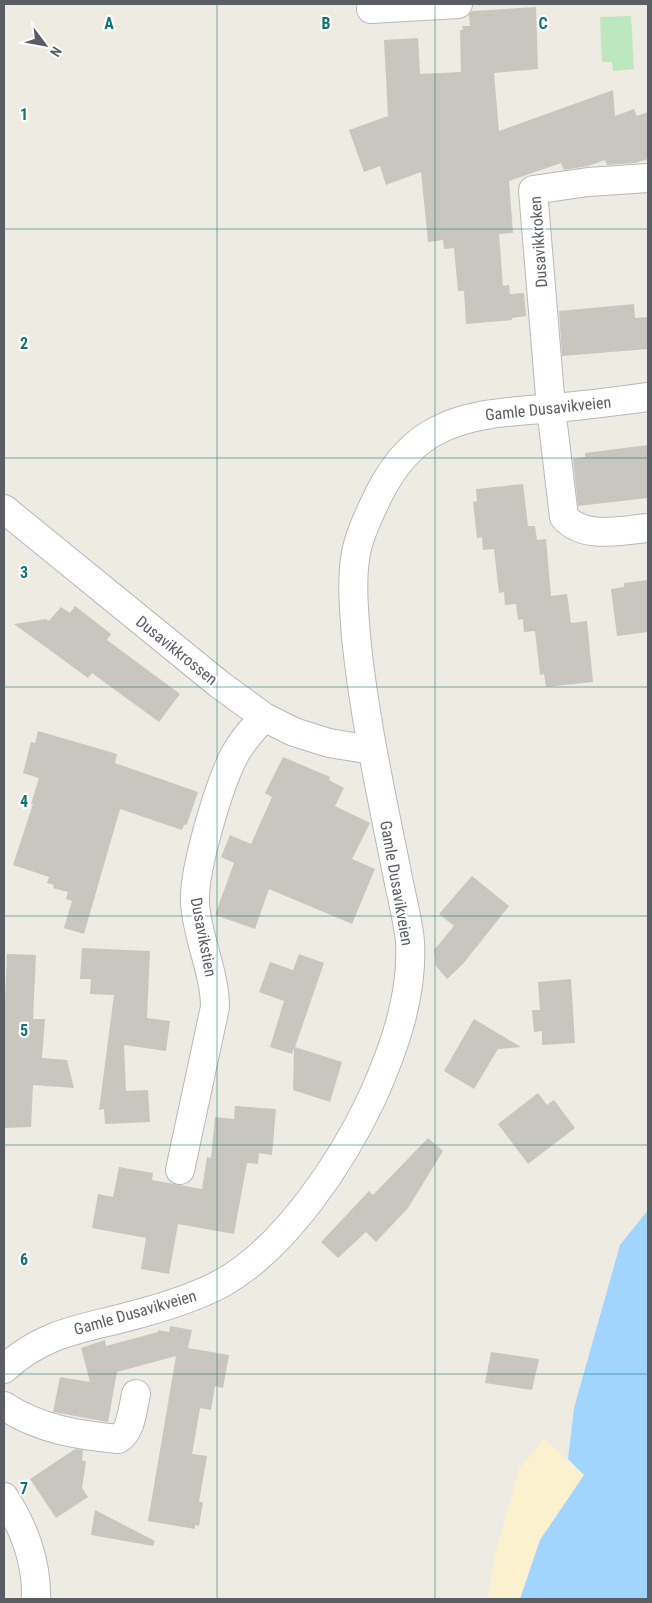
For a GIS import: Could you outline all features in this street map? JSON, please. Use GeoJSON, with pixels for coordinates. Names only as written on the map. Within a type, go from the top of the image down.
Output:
{"type":"FeatureCollection","features":[{"type":"Feature","properties":{"kind":"street"},"geometry":{"type":"LineString","coordinates":[[371,9],[458,4]]}},
{"type":"Feature","properties":{"kind":"street","name":"Dusavikkroken"},"geometry":{"type":"LineString","coordinates":[[551,408],[533,190],[588,182],[648,178]]}},
{"type":"Feature","properties":{"kind":"street","name":"Gamle Dusavikveien"},"geometry":{"type":"LineString","coordinates":[[4,1369],[17,1357],[53,1336],[84,1326],[168,1306],[203,1293],[227,1280],[257,1259],[281,1235],[311,1198],[340,1155],[371,1100],[400,1024],[408,992],[410,941],[372,750],[359,669],[352,578],[356,548],[388,476],[402,458],[419,442],[440,429],[474,416],[511,410],[551,408],[648,397]]}},
{"type":"Feature","properties":{"kind":"street"},"geometry":{"type":"LineString","coordinates":[[551,408],[564,517],[580,529],[594,532],[648,528]]}},
{"type":"Feature","properties":{"kind":"street","name":"Dusavikkrossen"},"geometry":{"type":"LineString","coordinates":[[4,509],[219,684],[264,717],[294,732],[329,743],[372,750]]}},
{"type":"Feature","properties":{"kind":"street","name":"Dusavikstien"},"geometry":{"type":"LineString","coordinates":[[180,1170],[215,1007],[212,980],[194,904],[195,885],[223,781],[235,754],[264,717]]}},
{"type":"Feature","properties":{"kind":"street"},"geometry":{"type":"LineString","coordinates":[[4,1406],[37,1424],[62,1432],[118,1440],[123,1437],[126,1431],[136,1394]]}},
{"type":"Feature","properties":{"kind":"street"},"geometry":{"type":"LineString","coordinates":[[4,1497],[23,1531],[31,1553],[37,1585],[36,1599]]}},
{"type":"Feature","properties":{"kind":"green space"},"geometry":{"type":"Polygon","coordinates":[[[631,16],[634,69],[613,71],[612,62],[602,62],[600,17],[631,16]]]}},
{"type":"Feature","properties":{"kind":"sand"},"geometry":{"type":"Polygon","coordinates":[[[544,1439],[584,1475],[540,1540],[520,1599],[487,1599],[497,1547],[519,1469],[544,1439]]]}},
{"type":"Feature","properties":{"kind":"water"},"geometry":{"type":"Polygon","coordinates":[[[648,1210],[648,1599],[520,1599],[540,1540],[584,1475],[568,1459],[574,1408],[620,1245],[648,1210]]]}},
{"type":"Feature","properties":{"kind":"building"},"geometry":{"type":"Polygon","coordinates":[[[536,7],[538,69],[494,73],[499,131],[613,90],[615,116],[634,109],[637,116],[648,112],[648,159],[635,163],[607,165],[605,160],[588,166],[564,170],[561,163],[509,181],[513,233],[499,234],[503,286],[509,285],[510,294],[524,293],[526,316],[512,318],[512,320],[466,324],[464,291],[458,291],[454,248],[444,249],[443,240],[428,242],[421,172],[386,185],[380,166],[364,172],[349,130],[388,116],[384,40],[418,38],[420,74],[461,72],[460,30],[463,30],[462,26],[470,26],[469,14],[472,11],[536,7]]]}},
{"type":"Feature","properties":{"kind":"building"},"geometry":{"type":"Polygon","coordinates":[[[634,304],[635,318],[648,317],[648,349],[562,356],[559,311],[634,304]]]}},
{"type":"Feature","properties":{"kind":"building"},"geometry":{"type":"Polygon","coordinates":[[[648,445],[648,498],[578,506],[573,459],[585,457],[585,453],[648,445]]]}},
{"type":"Feature","properties":{"kind":"building"},"geometry":{"type":"Polygon","coordinates":[[[523,484],[528,526],[535,526],[537,540],[546,539],[551,596],[567,594],[571,623],[587,621],[593,682],[546,687],[544,674],[540,675],[535,631],[524,632],[523,619],[518,620],[516,604],[505,605],[504,592],[499,593],[494,549],[483,550],[482,537],[477,538],[473,502],[477,501],[476,489],[523,484]]]}},
{"type":"Feature","properties":{"kind":"building"},"geometry":{"type":"Polygon","coordinates":[[[648,580],[648,632],[617,636],[611,589],[624,587],[624,583],[648,580]]]}},
{"type":"Feature","properties":{"kind":"building"},"geometry":{"type":"Polygon","coordinates":[[[75,606],[111,634],[107,640],[180,694],[159,722],[92,673],[88,678],[14,624],[46,619],[49,621],[61,607],[70,613],[75,606]]]}},
{"type":"Feature","properties":{"kind":"building"},"geometry":{"type":"Polygon","coordinates":[[[38,731],[117,754],[115,763],[198,792],[187,824],[184,825],[182,830],[120,809],[84,934],[64,928],[72,901],[66,899],[68,892],[53,888],[54,885],[47,883],[49,877],[13,865],[33,804],[31,804],[39,778],[23,773],[31,742],[35,743],[38,731]]]}},
{"type":"Feature","properties":{"kind":"building"},"geometry":{"type":"Polygon","coordinates":[[[283,757],[330,777],[329,780],[344,788],[335,806],[370,823],[352,859],[375,869],[352,924],[269,889],[255,929],[215,915],[234,863],[221,857],[230,835],[251,844],[272,797],[265,793],[283,757]]]}},
{"type":"Feature","properties":{"kind":"building"},"geometry":{"type":"Polygon","coordinates":[[[472,876],[509,906],[463,964],[447,979],[436,966],[434,950],[454,926],[439,914],[472,876]]]}},
{"type":"Feature","properties":{"kind":"building"},"geometry":{"type":"Polygon","coordinates":[[[82,948],[150,951],[147,1018],[170,1021],[166,1051],[124,1045],[126,1091],[148,1090],[150,1122],[105,1124],[104,1109],[99,1110],[114,995],[90,994],[91,979],[80,979],[82,948]]]}},
{"type":"Feature","properties":{"kind":"building"},"geometry":{"type":"Polygon","coordinates":[[[7,954],[36,955],[33,1019],[45,1019],[42,1058],[67,1060],[74,1088],[33,1085],[31,1127],[4,1128],[4,1023],[7,954]]]}},
{"type":"Feature","properties":{"kind":"building"},"geometry":{"type":"Polygon","coordinates":[[[299,954],[324,963],[295,1047],[342,1062],[330,1102],[293,1090],[294,1048],[292,1054],[270,1047],[284,1001],[259,992],[270,962],[293,970],[299,954]]]}},
{"type":"Feature","properties":{"kind":"building"},"geometry":{"type":"Polygon","coordinates":[[[571,979],[575,1043],[542,1045],[542,1031],[534,1032],[532,1010],[540,1010],[538,982],[571,979]]]}},
{"type":"Feature","properties":{"kind":"building"},"geometry":{"type":"Polygon","coordinates":[[[474,1019],[521,1047],[498,1049],[474,1089],[444,1071],[474,1019]]]}},
{"type":"Feature","properties":{"kind":"building"},"geometry":{"type":"Polygon","coordinates":[[[538,1093],[547,1105],[554,1100],[575,1128],[528,1164],[498,1124],[538,1093]]]}},
{"type":"Feature","properties":{"kind":"building"},"geometry":{"type":"Polygon","coordinates":[[[235,1106],[276,1109],[272,1155],[259,1153],[258,1164],[247,1163],[234,1234],[178,1224],[169,1274],[141,1269],[146,1238],[92,1228],[98,1194],[113,1197],[119,1167],[153,1173],[152,1180],[202,1189],[207,1157],[211,1158],[215,1117],[234,1119],[235,1106]]]}},
{"type":"Feature","properties":{"kind":"building"},"geometry":{"type":"Polygon","coordinates":[[[428,1138],[443,1151],[408,1208],[376,1242],[366,1232],[338,1258],[321,1242],[369,1191],[373,1195],[428,1138]]]}},
{"type":"Feature","properties":{"kind":"building"},"geometry":{"type":"Polygon","coordinates":[[[170,1326],[192,1330],[188,1348],[229,1355],[223,1388],[215,1386],[211,1410],[200,1408],[192,1454],[207,1456],[199,1502],[203,1502],[199,1526],[195,1525],[195,1529],[148,1521],[176,1356],[117,1372],[108,1422],[53,1412],[60,1377],[90,1382],[81,1348],[105,1340],[106,1346],[158,1332],[158,1330],[169,1332],[170,1326]]]}},
{"type":"Feature","properties":{"kind":"building"},"geometry":{"type":"Polygon","coordinates":[[[491,1352],[539,1359],[532,1390],[485,1383],[491,1352]]]}},
{"type":"Feature","properties":{"kind":"building"},"geometry":{"type":"Polygon","coordinates":[[[75,1449],[83,1450],[82,1460],[86,1462],[82,1488],[88,1497],[56,1518],[30,1479],[75,1449]]]}},
{"type":"Feature","properties":{"kind":"building"},"geometry":{"type":"Polygon","coordinates":[[[95,1510],[155,1541],[153,1546],[91,1535],[95,1510]]]}}]}
